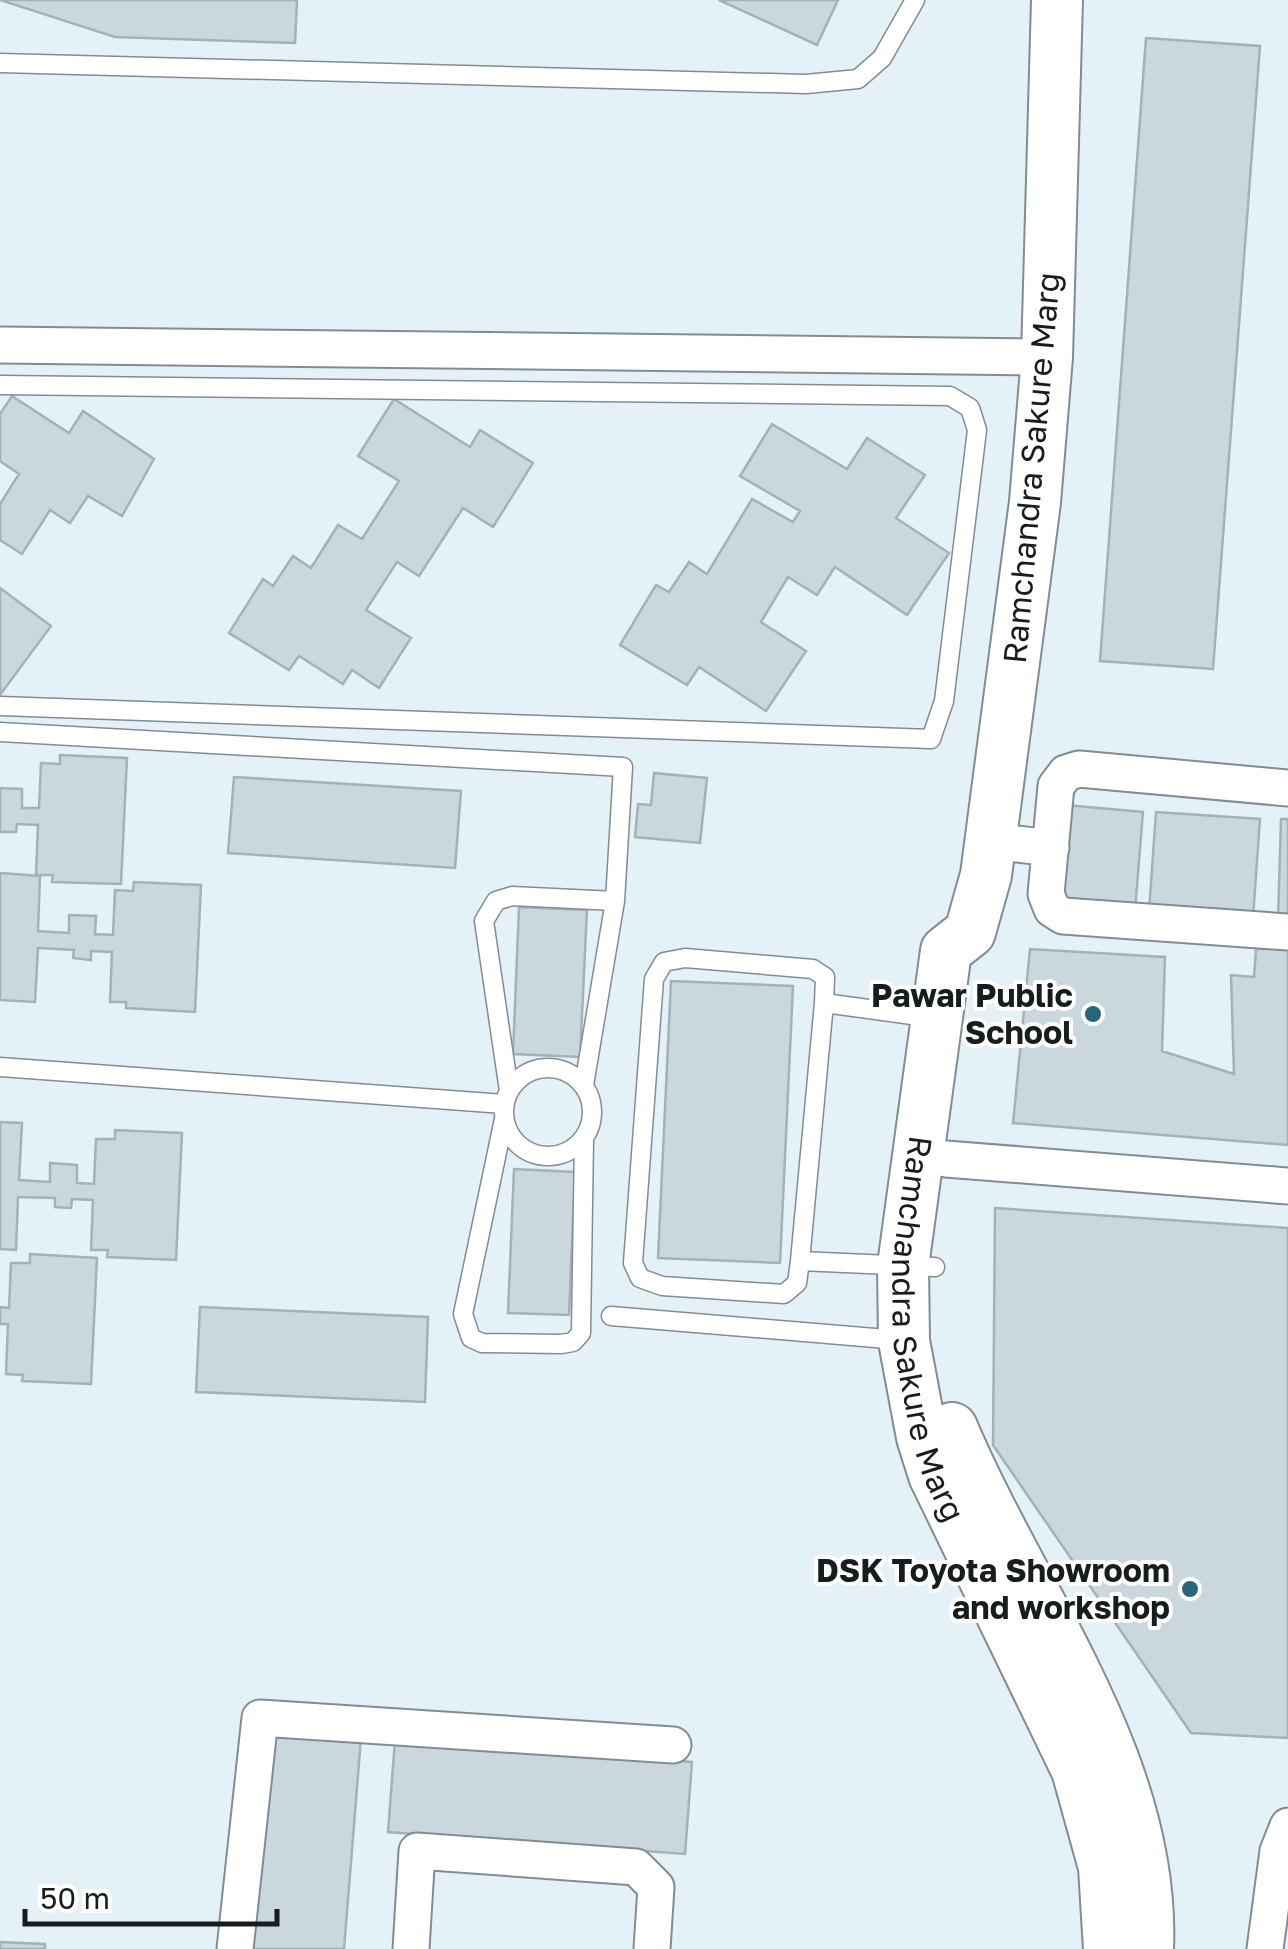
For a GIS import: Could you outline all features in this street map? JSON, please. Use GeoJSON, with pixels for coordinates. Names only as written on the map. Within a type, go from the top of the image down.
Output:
{"type":"FeatureCollection","features":[{"type":"Feature","properties":{"kind":"street","name":"Ramchandra Sakure Marg"},"geometry":{"type":"LineString","coordinates":[[1057,0],[1047,357],[1036,502],[995,825],[970,932],[982,956],[964,1036],[946,1158],[904,1341],[922,1436],[934,1475],[1039,1652],[1104,1733],[1128,1803],[1140,1858],[1148,1949]]}},
{"type":"Feature","properties":{"kind":"street"},"geometry":{"type":"LineString","coordinates":[[0,345],[1047,357]]}},
{"type":"Feature","properties":{"kind":"street"},"geometry":{"type":"LineString","coordinates":[[1288,788],[1079,769],[1066,773],[1056,786],[1046,894],[1052,909],[1063,916],[1288,932]]}},
{"type":"Feature","properties":{"kind":"street"},"geometry":{"type":"LineString","coordinates":[[995,825],[1053,831]]}},
{"type":"Feature","properties":{"kind":"street","name":"Ramchandra Sakure Marg"},"geometry":{"type":"LineString","coordinates":[[970,932],[946,950],[936,1018],[919,1266],[952,1428],[1039,1652],[1104,1867],[1108,1949]]}},
{"type":"Feature","properties":{"kind":"street"},"geometry":{"type":"LineString","coordinates":[[946,1158],[1288,1186]]}},
{"type":"Feature","properties":{"kind":"street"},"geometry":{"type":"LineString","coordinates":[[236,1949],[260,1718],[674,1746]]}},
{"type":"Feature","properties":{"kind":"street"},"geometry":{"type":"LineString","coordinates":[[1265,1949],[1287,1828]]}},
{"type":"Feature","properties":{"kind":"street"},"geometry":{"type":"LineString","coordinates":[[412,1949],[417,1852],[636,1866],[656,1887],[652,1949]]}},
{"type":"Feature","properties":{"kind":"lane"},"geometry":{"type":"LineString","coordinates":[[0,64],[806,84],[858,80],[882,58],[914,0]]}},
{"type":"Feature","properties":{"kind":"lane"},"geometry":{"type":"LineString","coordinates":[[0,385],[950,396],[970,408],[977,430],[944,701],[931,739],[0,706]]}},
{"type":"Feature","properties":{"kind":"lane"},"geometry":{"type":"LineString","coordinates":[[0,732],[623,767],[614,901],[584,1084],[593,1112],[584,1139],[582,1334],[574,1342],[561,1344],[482,1343],[471,1338],[463,1314],[506,1105],[518,1079],[545,1068],[560,1069],[584,1084]]}},
{"type":"Feature","properties":{"kind":"lane"},"geometry":{"type":"LineString","coordinates":[[584,1139],[560,1154],[531,1152],[509,1133],[484,922],[496,901],[512,896],[614,901]]}},
{"type":"Feature","properties":{"kind":"lane"},"geometry":{"type":"LineString","coordinates":[[685,958],[813,969],[825,978],[800,1261],[797,1283],[784,1294],[662,1286],[640,1278],[633,1263],[654,979],[664,962],[685,958]]}},
{"type":"Feature","properties":{"kind":"lane"},"geometry":{"type":"LineString","coordinates":[[824,1003],[936,1018]]}},
{"type":"Feature","properties":{"kind":"lane"},"geometry":{"type":"LineString","coordinates":[[0,1067],[506,1105]]}},
{"type":"Feature","properties":{"kind":"lane"},"geometry":{"type":"LineString","coordinates":[[800,1261],[919,1266]]}},
{"type":"Feature","properties":{"kind":"lane"},"geometry":{"type":"LineString","coordinates":[[612,1316],[904,1341]]}},
{"type":"Feature","properties":{"kind":"building"},"geometry":{"type":"Polygon","coordinates":[[[0,0],[297,0],[295,43],[115,37],[0,0]]]}},
{"type":"Feature","properties":{"kind":"building"},"geometry":{"type":"Polygon","coordinates":[[[719,0],[838,0],[817,45],[719,0]]]}},
{"type":"Feature","properties":{"kind":"building"},"geometry":{"type":"Polygon","coordinates":[[[1146,38],[1260,46],[1213,669],[1100,661],[1146,38]]]}},
{"type":"Feature","properties":{"kind":"building"},"geometry":{"type":"Polygon","coordinates":[[[12,396],[69,433],[83,411],[154,459],[122,516],[88,496],[70,523],[50,510],[22,554],[0,540],[0,504],[19,474],[0,461],[0,414],[12,396]]]}},
{"type":"Feature","properties":{"kind":"building"},"geometry":{"type":"Polygon","coordinates":[[[394,399],[470,447],[480,430],[533,463],[493,527],[463,508],[419,576],[397,562],[366,610],[411,638],[379,688],[352,670],[343,684],[299,656],[289,670],[229,633],[263,579],[273,586],[293,556],[311,568],[338,525],[362,539],[399,481],[358,456],[394,399]]]}},
{"type":"Feature","properties":{"kind":"building"},"geometry":{"type":"Polygon","coordinates":[[[772,424],[847,469],[867,438],[925,475],[896,518],[949,553],[907,615],[835,567],[817,595],[788,577],[761,622],[806,651],[766,711],[699,667],[687,685],[620,645],[656,585],[669,592],[689,562],[707,574],[752,499],[793,522],[800,511],[740,476],[772,424]]]}},
{"type":"Feature","properties":{"kind":"building"},"geometry":{"type":"Polygon","coordinates":[[[0,588],[51,626],[0,695],[0,588]]]}},
{"type":"Feature","properties":{"kind":"building"},"geometry":{"type":"Polygon","coordinates":[[[60,755],[127,758],[121,884],[52,882],[53,875],[36,875],[38,825],[17,824],[16,832],[0,832],[0,788],[22,789],[22,808],[39,808],[41,763],[60,764],[60,755]]]}},
{"type":"Feature","properties":{"kind":"building"},"geometry":{"type":"Polygon","coordinates":[[[654,773],[707,778],[700,843],[635,837],[638,804],[651,805],[654,773]]]}},
{"type":"Feature","properties":{"kind":"building"},"geometry":{"type":"Polygon","coordinates":[[[234,777],[461,791],[455,868],[228,853],[234,777]]]}},
{"type":"Feature","properties":{"kind":"building"},"geometry":{"type":"Polygon","coordinates":[[[1065,805],[1143,812],[1135,911],[1056,905],[1065,805]]]}},
{"type":"Feature","properties":{"kind":"building"},"geometry":{"type":"Polygon","coordinates":[[[1156,812],[1260,819],[1253,918],[1149,911],[1156,812]]]}},
{"type":"Feature","properties":{"kind":"building"},"geometry":{"type":"Polygon","coordinates":[[[1281,819],[1288,819],[1288,920],[1278,920],[1281,819]]]}},
{"type":"Feature","properties":{"kind":"building"},"geometry":{"type":"Polygon","coordinates":[[[0,873],[40,876],[38,931],[69,933],[69,915],[96,916],[95,934],[113,935],[115,890],[133,891],[134,882],[201,885],[195,1012],[126,1008],[126,1002],[110,1002],[112,952],[91,951],[91,960],[73,958],[74,950],[38,948],[35,1002],[0,1000],[0,873]]]}},
{"type":"Feature","properties":{"kind":"building"},"geometry":{"type":"Polygon","coordinates":[[[519,907],[587,910],[580,1057],[513,1054],[519,907]]]}},
{"type":"Feature","properties":{"kind":"building","name":"Pawar Public School"},"geometry":{"type":"Polygon","coordinates":[[[1288,948],[1288,1145],[1013,1123],[1030,949],[1165,957],[1162,1051],[1234,1074],[1231,975],[1254,977],[1256,949],[1288,948]]]}},
{"type":"Feature","properties":{"kind":"building"},"geometry":{"type":"Polygon","coordinates":[[[671,981],[793,986],[780,1263],[658,1258],[671,981]]]}},
{"type":"Feature","properties":{"kind":"building"},"geometry":{"type":"Polygon","coordinates":[[[0,1122],[22,1123],[19,1180],[50,1182],[50,1163],[77,1165],[77,1183],[94,1184],[96,1139],[115,1139],[115,1130],[182,1133],[176,1260],[107,1257],[108,1250],[91,1250],[93,1200],[72,1199],[71,1208],[55,1207],[55,1198],[18,1197],[16,1250],[0,1249],[0,1122]]]}},
{"type":"Feature","properties":{"kind":"building"},"geometry":{"type":"Polygon","coordinates":[[[514,1169],[575,1172],[569,1315],[508,1313],[514,1169]]]}},
{"type":"Feature","properties":{"kind":"building","name":"DSK Toyota Showroom and workshop"},"geometry":{"type":"Polygon","coordinates":[[[995,1208],[1288,1228],[1288,1738],[1191,1733],[993,1445],[995,1208]]]}},
{"type":"Feature","properties":{"kind":"building"},"geometry":{"type":"Polygon","coordinates":[[[30,1254],[97,1258],[91,1384],[22,1381],[23,1375],[6,1374],[8,1324],[0,1324],[0,1307],[9,1308],[11,1263],[30,1263],[30,1254]]]}},
{"type":"Feature","properties":{"kind":"building"},"geometry":{"type":"Polygon","coordinates":[[[200,1307],[428,1317],[425,1402],[196,1392],[200,1307]]]}},
{"type":"Feature","properties":{"kind":"building"},"geometry":{"type":"Polygon","coordinates":[[[269,1731],[361,1738],[344,1949],[252,1949],[269,1731]]]}},
{"type":"Feature","properties":{"kind":"building"},"geometry":{"type":"Polygon","coordinates":[[[395,1740],[692,1762],[685,1854],[388,1832],[395,1740]]]}},
{"type":"Feature","properties":{"kind":"building"},"geometry":{"type":"Polygon","coordinates":[[[0,1942],[45,1944],[45,1949],[0,1949],[0,1942]]]}},
{"type":"Feature","properties":{"kind":"place","name":"Pawar Public School"},"geometry":{"type":"Point","coordinates":[1093,1014]}},
{"type":"Feature","properties":{"kind":"place","name":"DSK Toyota Showroom and workshop"},"geometry":{"type":"Point","coordinates":[1190,1589]}}]}
